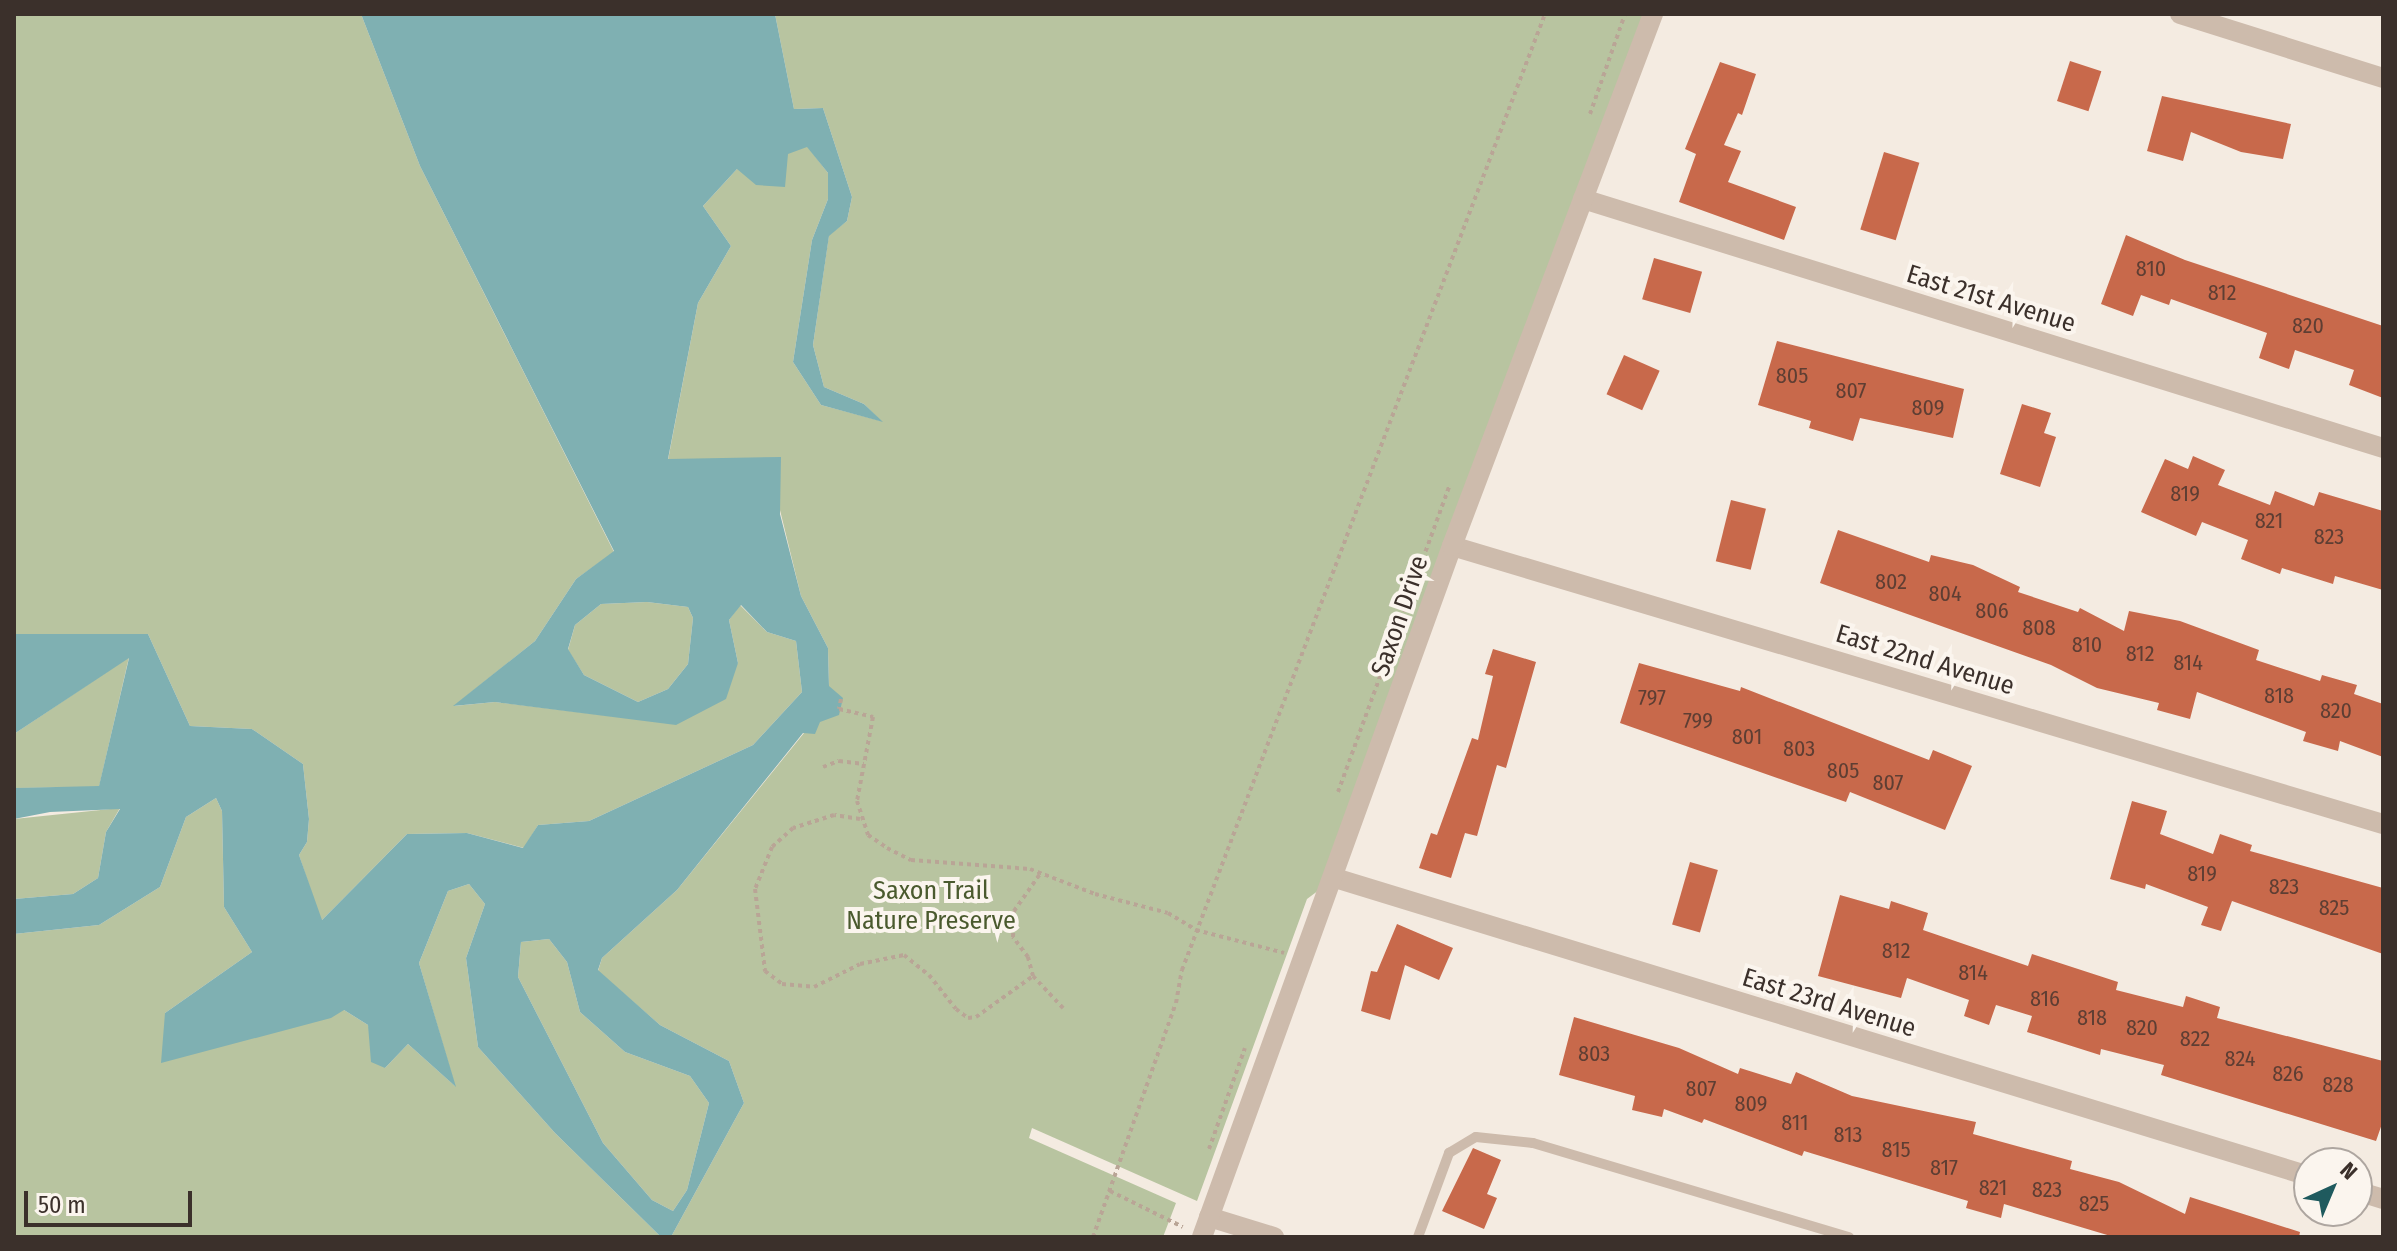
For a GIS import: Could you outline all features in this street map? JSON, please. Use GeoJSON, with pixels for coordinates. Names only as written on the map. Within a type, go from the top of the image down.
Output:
{"type":"FeatureCollection","features":[{"type":"Feature","properties":{"kind":"street","name":"Saxon Drive"},"geometry":{"type":"LineString","coordinates":[[1193,1232],[1209,1217],[1335,878],[1452,546],[1653,14]]}},
{"type":"Feature","properties":{"kind":"street"},"geometry":{"type":"LineString","coordinates":[[2180,14],[2383,78]]}},
{"type":"Feature","properties":{"kind":"street","name":"East 21st Avenue"},"geometry":{"type":"LineString","coordinates":[[1583,199],[2383,448]]}},
{"type":"Feature","properties":{"kind":"street","name":"East 22nd Avenue"},"geometry":{"type":"LineString","coordinates":[[1452,546],[2383,824]]}},
{"type":"Feature","properties":{"kind":"street","name":"East 23rd Avenue"},"geometry":{"type":"LineString","coordinates":[[1335,878],[2293,1171]]}},
{"type":"Feature","properties":{"kind":"street"},"geometry":{"type":"LineString","coordinates":[[1209,1217],[1274,1237]]}},
{"type":"Feature","properties":{"kind":"lane"},"geometry":{"type":"LineString","coordinates":[[1418,1237],[1449,1153],[1476,1137],[1533,1143],[1849,1237]]}},
{"type":"Feature","properties":{"kind":"path"},"geometry":{"type":"LineString","coordinates":[[1093,1237],[1196,930],[1545,14]]}},
{"type":"Feature","properties":{"kind":"path"},"geometry":{"type":"LineString","coordinates":[[841,699],[839,709],[873,717],[857,801],[860,819],[868,835],[911,860],[1001,864],[1168,913],[1196,930],[1287,953]]}},
{"type":"Feature","properties":{"kind":"path"},"geometry":{"type":"LineString","coordinates":[[823,767],[839,761],[864,764]]}},
{"type":"Feature","properties":{"kind":"path"},"geometry":{"type":"LineString","coordinates":[[860,819],[834,815],[793,828],[772,847],[755,889],[765,971],[782,984],[814,987],[860,964],[904,955],[968,1018],[1022,988],[1033,976]]}},
{"type":"Feature","properties":{"kind":"path"},"geometry":{"type":"LineString","coordinates":[[1040,874],[1021,896],[1013,924],[1013,937],[1028,957],[1033,976],[1063,1008]]}},
{"type":"Feature","properties":{"kind":"path"},"geometry":{"type":"LineString","coordinates":[[1110,1191],[1193,1232]]}},
{"type":"Feature","properties":{"kind":"green space"},"geometry":{"type":"Polygon","coordinates":[[[14,14],[361,14],[420,166],[614,552],[576,579],[535,641],[454,706],[495,702],[676,724],[738,663],[729,620],[740,605],[767,632],[796,641],[802,692],[753,745],[589,821],[538,825],[524,848],[467,833],[407,834],[321,921],[299,855],[307,842],[309,819],[303,764],[252,729],[190,726],[148,634],[14,634],[14,14]]]}},
{"type":"Feature","properties":{"kind":"green space","name":"Saxon Trail Nature Preserve"},"geometry":{"type":"Polygon","coordinates":[[[775,14],[1653,14],[1335,878],[1307,899],[1197,1201],[1032,1128],[1029,1138],[1176,1203],[1163,1237],[671,1237],[744,1103],[729,1061],[660,1025],[598,971],[602,958],[677,890],[804,733],[829,686],[828,648],[801,596],[779,506],[668,460],[698,303],[731,246],[703,206],[737,169],[807,146],[828,173],[828,199],[812,240],[793,362],[821,405],[881,421],[864,404],[824,387],[813,345],[829,235],[847,221],[852,197],[823,108],[794,109],[775,14]]]}},
{"type":"Feature","properties":{"kind":"green space"},"geometry":{"type":"Polygon","coordinates":[[[647,602],[688,607],[693,618],[688,664],[668,689],[638,702],[584,675],[568,650],[575,625],[601,604],[647,602]]]}},
{"type":"Feature","properties":{"kind":"green space"},"geometry":{"type":"Polygon","coordinates":[[[129,657],[99,787],[14,788],[14,734],[129,657]]]}},
{"type":"Feature","properties":{"kind":"green space"},"geometry":{"type":"Polygon","coordinates":[[[216,798],[222,811],[224,907],[252,952],[165,1013],[344,1010],[368,1025],[385,1068],[408,1044],[455,1086],[419,963],[448,891],[469,884],[485,904],[466,958],[478,1047],[555,1133],[661,1237],[14,1237],[14,934],[99,925],[160,887],[186,817],[216,798]]]}},
{"type":"Feature","properties":{"kind":"green space"},"geometry":{"type":"Polygon","coordinates":[[[120,808],[106,832],[98,878],[73,894],[14,899],[14,819],[120,808]]]}},
{"type":"Feature","properties":{"kind":"green space"},"geometry":{"type":"Polygon","coordinates":[[[549,939],[567,962],[580,1012],[625,1052],[690,1076],[709,1103],[687,1190],[673,1211],[652,1200],[603,1143],[518,977],[521,942],[549,939]]]}},
{"type":"Feature","properties":{"kind":"water"},"geometry":{"type":"Polygon","coordinates":[[[361,14],[775,14],[794,109],[823,108],[852,197],[847,221],[829,236],[813,345],[824,387],[864,404],[883,422],[821,405],[793,362],[812,240],[828,199],[828,173],[807,147],[788,154],[785,187],[756,185],[737,169],[703,206],[731,246],[698,303],[668,459],[781,457],[780,514],[801,596],[828,648],[829,686],[843,698],[839,715],[820,722],[815,734],[803,733],[677,890],[602,958],[598,970],[660,1025],[729,1061],[744,1103],[671,1237],[661,1237],[555,1133],[478,1047],[466,958],[485,904],[469,884],[448,891],[419,963],[456,1087],[408,1044],[385,1068],[371,1062],[368,1025],[344,1010],[331,1018],[161,1063],[165,1013],[252,952],[224,907],[222,811],[216,798],[186,817],[160,887],[99,925],[14,934],[14,899],[73,894],[98,878],[106,832],[120,809],[50,812],[14,819],[14,788],[99,786],[129,658],[14,734],[14,634],[148,634],[190,726],[252,729],[303,764],[309,819],[307,842],[299,855],[322,920],[407,834],[467,833],[523,848],[538,825],[589,821],[753,745],[802,692],[796,641],[767,632],[741,605],[729,620],[738,663],[726,699],[676,725],[495,702],[453,706],[535,641],[576,579],[614,551],[420,166],[361,14]],[[647,602],[601,604],[575,625],[568,649],[584,675],[638,702],[668,689],[688,664],[693,618],[688,607],[647,602]],[[549,939],[521,942],[518,977],[603,1143],[652,1200],[673,1211],[687,1190],[709,1103],[690,1076],[625,1052],[580,1012],[567,962],[549,939]]]}},
{"type":"Feature","properties":{"kind":"building"},"geometry":{"type":"Polygon","coordinates":[[[2070,61],[2101,71],[2088,111],[2057,101],[2070,61]]]}},
{"type":"Feature","properties":{"kind":"building"},"geometry":{"type":"Polygon","coordinates":[[[1720,62],[1756,74],[1742,115],[1738,113],[1724,145],[1741,151],[1728,182],[1796,207],[1784,240],[1679,202],[1696,154],[1685,149],[1720,62]]]}},
{"type":"Feature","properties":{"kind":"building"},"geometry":{"type":"Polygon","coordinates":[[[2162,96],[2291,124],[2283,159],[2241,152],[2191,132],[2183,161],[2147,151],[2162,96]]]}},
{"type":"Feature","properties":{"kind":"building"},"geometry":{"type":"Polygon","coordinates":[[[1884,152],[1919,163],[1896,240],[1860,229],[1884,152]]]}},
{"type":"Feature","properties":{"kind":"building"},"geometry":{"type":"Polygon","coordinates":[[[2126,235],[2185,260],[2383,326],[2383,398],[2349,385],[2354,370],[2295,350],[2289,369],[2259,358],[2267,333],[2171,299],[2169,305],[2141,295],[2133,316],[2101,304],[2126,235]]]}},
{"type":"Feature","properties":{"kind":"building"},"geometry":{"type":"Polygon","coordinates":[[[1654,258],[1702,272],[1690,313],[1642,299],[1654,258]]]}},
{"type":"Feature","properties":{"kind":"building"},"geometry":{"type":"Polygon","coordinates":[[[1777,341],[1964,389],[1953,438],[1860,418],[1853,441],[1809,428],[1811,421],[1758,405],[1777,341]]]}},
{"type":"Feature","properties":{"kind":"building"},"geometry":{"type":"Polygon","coordinates":[[[1624,355],[1660,371],[1642,410],[1607,394],[1624,355]]]}},
{"type":"Feature","properties":{"kind":"building"},"geometry":{"type":"Polygon","coordinates":[[[2022,404],[2051,413],[2044,433],[2056,437],[2040,487],[2000,474],[2022,404]]]}},
{"type":"Feature","properties":{"kind":"building"},"geometry":{"type":"Polygon","coordinates":[[[2193,456],[2225,470],[2218,485],[2270,505],[2275,491],[2314,506],[2319,492],[2383,511],[2383,590],[2335,576],[2333,584],[2282,568],[2280,574],[2241,559],[2248,540],[2202,522],[2196,536],[2141,512],[2165,459],[2188,469],[2193,456]]]}},
{"type":"Feature","properties":{"kind":"building"},"geometry":{"type":"Polygon","coordinates":[[[1731,500],[1766,509],[1751,570],[1716,561],[1731,500]]]}},
{"type":"Feature","properties":{"kind":"building"},"geometry":{"type":"Polygon","coordinates":[[[1838,530],[1929,562],[1931,555],[1973,565],[2020,587],[2018,592],[2078,612],[2080,608],[2124,631],[2129,611],[2180,621],[2259,650],[2256,660],[2320,681],[2322,675],[2357,685],[2354,694],[2383,704],[2383,757],[2340,741],[2338,751],[2303,741],[2306,732],[2197,692],[2190,719],[2157,710],[2159,703],[2097,688],[2051,665],[1820,583],[1838,530]]]}},
{"type":"Feature","properties":{"kind":"building"},"geometry":{"type":"Polygon","coordinates":[[[1493,649],[1536,662],[1506,768],[1497,765],[1477,836],[1465,833],[1451,878],[1419,868],[1431,833],[1437,835],[1472,738],[1478,740],[1493,676],[1485,674],[1493,649]]]}},
{"type":"Feature","properties":{"kind":"building"},"geometry":{"type":"Polygon","coordinates":[[[1639,663],[1740,691],[1741,687],[1929,760],[1933,750],[1972,766],[1945,830],[1850,792],[1846,802],[1620,723],[1639,663]]]}},
{"type":"Feature","properties":{"kind":"building"},"geometry":{"type":"Polygon","coordinates":[[[2132,801],[2167,811],[2160,834],[2213,854],[2220,834],[2252,845],[2250,851],[2383,888],[2383,954],[2232,901],[2221,931],[2201,925],[2208,907],[2146,884],[2145,889],[2110,879],[2132,801]]]}},
{"type":"Feature","properties":{"kind":"building"},"geometry":{"type":"Polygon","coordinates":[[[1690,862],[1718,870],[1700,932],[1672,924],[1690,862]]]}},
{"type":"Feature","properties":{"kind":"building"},"geometry":{"type":"Polygon","coordinates":[[[1840,895],[1889,909],[1891,901],[1928,913],[1923,930],[2028,966],[2032,954],[2118,982],[2116,990],[2183,1007],[2186,996],[2220,1007],[2217,1018],[2383,1061],[2383,1121],[2376,1141],[2161,1075],[2164,1065],[2101,1049],[2100,1055],[2027,1032],[2032,1016],[1996,1005],[1989,1025],[1964,1016],[1969,1000],[1907,978],[1901,998],[1818,976],[1840,895]]]}},
{"type":"Feature","properties":{"kind":"building"},"geometry":{"type":"Polygon","coordinates":[[[1397,924],[1453,948],[1439,980],[1405,965],[1390,1020],[1361,1011],[1371,971],[1377,972],[1397,924]]]}},
{"type":"Feature","properties":{"kind":"building"},"geometry":{"type":"Polygon","coordinates":[[[1574,1017],[1679,1048],[1738,1074],[1740,1068],[1791,1084],[1796,1072],[1852,1096],[1976,1122],[1973,1134],[2072,1161],[2070,1169],[2119,1182],[2185,1214],[2190,1197],[2300,1232],[2299,1237],[2114,1237],[2004,1204],[2001,1218],[1966,1208],[1968,1201],[1804,1151],[1802,1156],[1704,1119],[1702,1123],[1664,1109],[1662,1117],[1632,1110],[1635,1096],[1559,1075],[1574,1017]]]}},
{"type":"Feature","properties":{"kind":"building"},"geometry":{"type":"Polygon","coordinates":[[[1473,1148],[1501,1160],[1487,1194],[1497,1198],[1484,1229],[1442,1211],[1473,1148]]]}}]}
